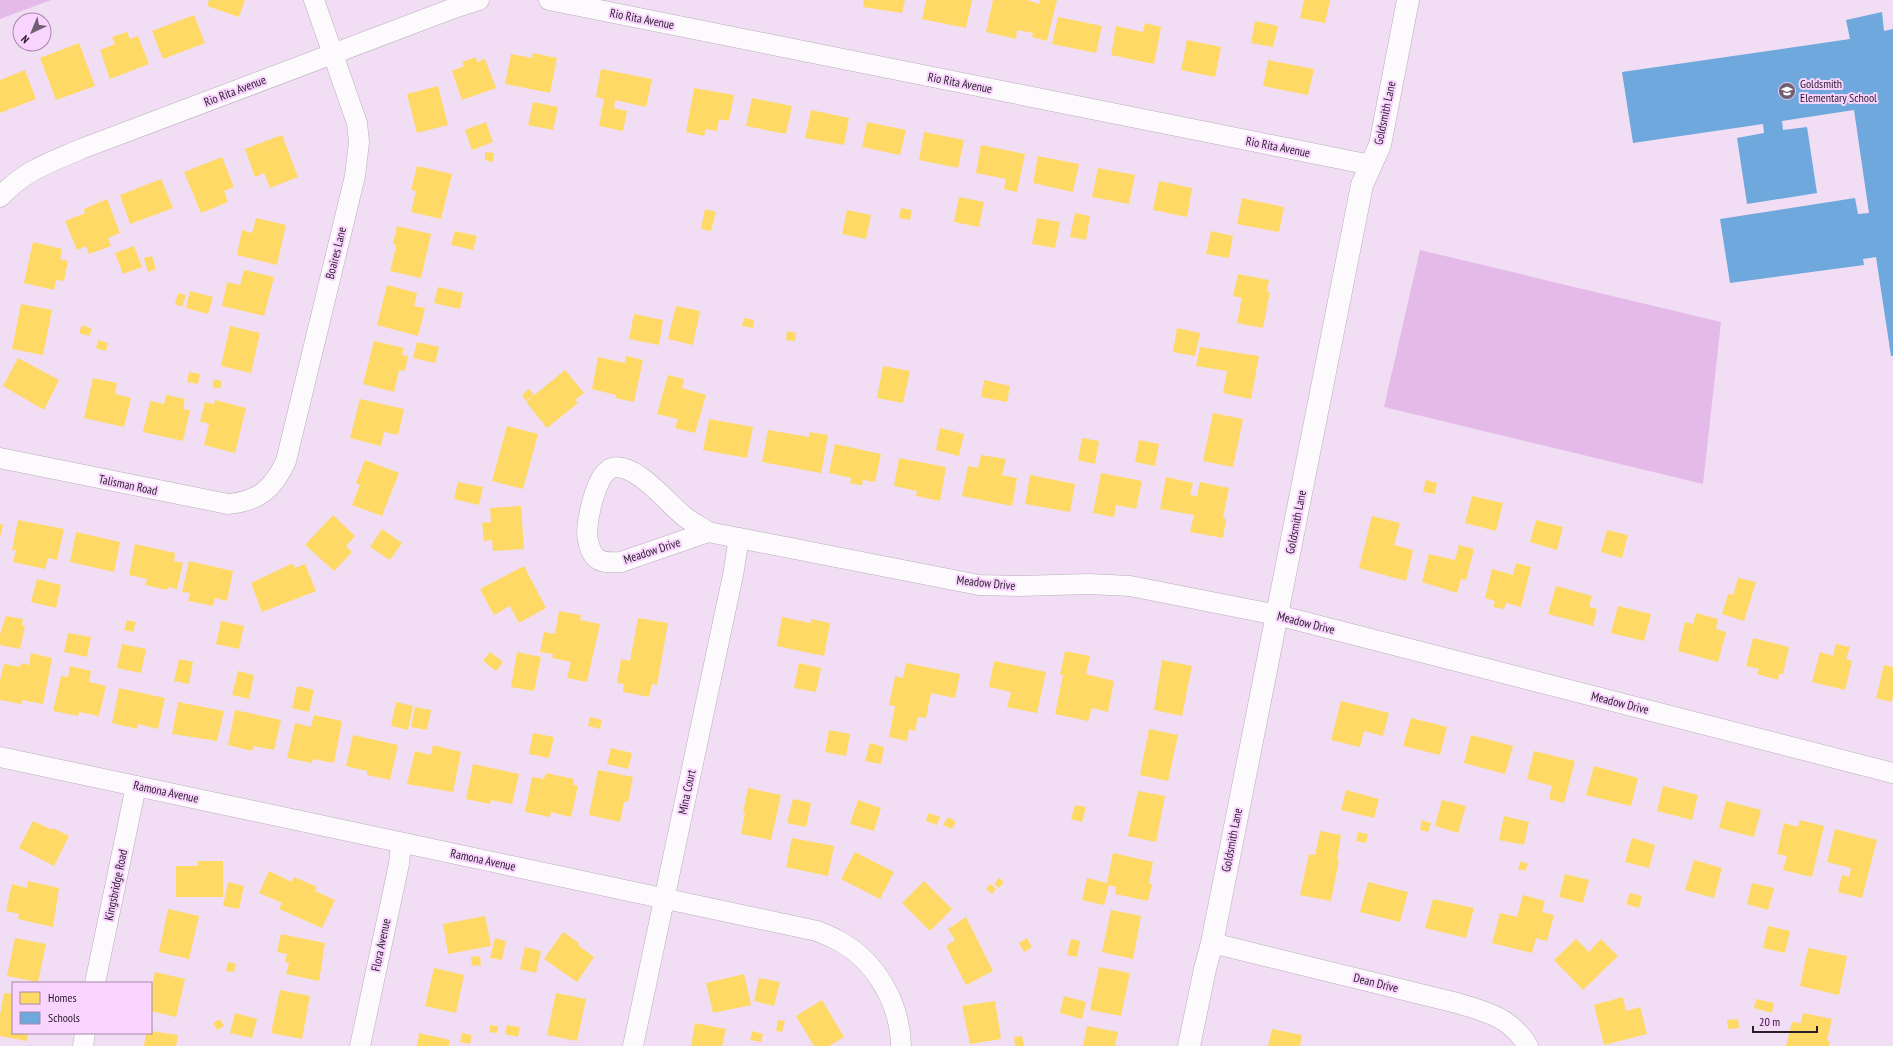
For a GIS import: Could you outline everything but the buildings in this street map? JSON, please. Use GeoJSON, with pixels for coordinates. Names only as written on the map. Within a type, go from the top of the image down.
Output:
{"type":"FeatureCollection","features":[{"type":"Feature","properties":{"kind":"street","name":"Boaires Lane"},"geometry":{"type":"LineString","coordinates":[[256,497],[274,482],[286,461],[355,176],[359,142],[357,122],[314,0]]}},
{"type":"Feature","properties":{"kind":"street","name":"Rio Rita Avenue"},"geometry":{"type":"LineString","coordinates":[[0,197],[11,185],[33,169],[332,54],[479,0]]}},
{"type":"Feature","properties":{"kind":"street","name":"Rio Rita Avenue"},"geometry":{"type":"LineString","coordinates":[[549,0],[1371,165]]}},
{"type":"Feature","properties":{"kind":"street","name":"Goldsmith Lane"},"geometry":{"type":"LineString","coordinates":[[1189,1046],[1205,969],[1212,944],[1362,185],[1380,145],[1408,0]]}},
{"type":"Feature","properties":{"kind":"street","name":"Talisman Road"},"geometry":{"type":"LineString","coordinates":[[0,458],[211,502],[228,504],[244,502],[256,497]]}},
{"type":"Feature","properties":{"kind":"street","name":"Meadow Drive"},"geometry":{"type":"LineString","coordinates":[[708,532],[621,562],[606,563],[596,558],[590,547],[587,531],[596,489],[602,476],[612,468],[626,469],[640,476],[685,517],[708,532],[979,584],[1020,586],[1090,584],[1130,586],[1277,615],[1893,773]]}},
{"type":"Feature","properties":{"kind":"street","name":"Mina Court"},"geometry":{"type":"LineString","coordinates":[[633,1046],[733,575],[738,538]]}},
{"type":"Feature","properties":{"kind":"street","name":"Ramona Avenue"},"geometry":{"type":"LineString","coordinates":[[0,757],[343,829],[401,844],[817,931],[839,941],[856,953],[870,967],[882,983],[891,1000],[897,1018],[901,1046]]}},
{"type":"Feature","properties":{"kind":"street","name":"Kingsbridge Road"},"geometry":{"type":"LineString","coordinates":[[95,982],[136,786]]}},
{"type":"Feature","properties":{"kind":"street","name":"Flora Avenue"},"geometry":{"type":"LineString","coordinates":[[360,1046],[399,864],[401,844]]}},
{"type":"Feature","properties":{"kind":"street","name":"Dean Drive"},"geometry":{"type":"LineString","coordinates":[[1212,944],[1457,1003],[1493,1014],[1506,1022],[1523,1038],[1528,1046]]}},
{"type":"Feature","properties":{"kind":"street"},"geometry":{"type":"LineString","coordinates":[[83,1046],[85,1034]]}},
{"type":"Feature","properties":{"kind":"shaded area"},"geometry":{"type":"Polygon","coordinates":[[[0,0],[51,0],[19,12],[12,12],[12,15],[0,19],[0,0]]]}},
{"type":"Feature","properties":{"kind":"shaded area"},"geometry":{"type":"Polygon","coordinates":[[[1420,250],[1721,322],[1703,484],[1384,407],[1420,250]]]}},
{"type":"Feature","properties":{"kind":"place","name":"Goldsmith Elementary School"},"geometry":{"type":"Point","coordinates":[1787,91]}}]}
